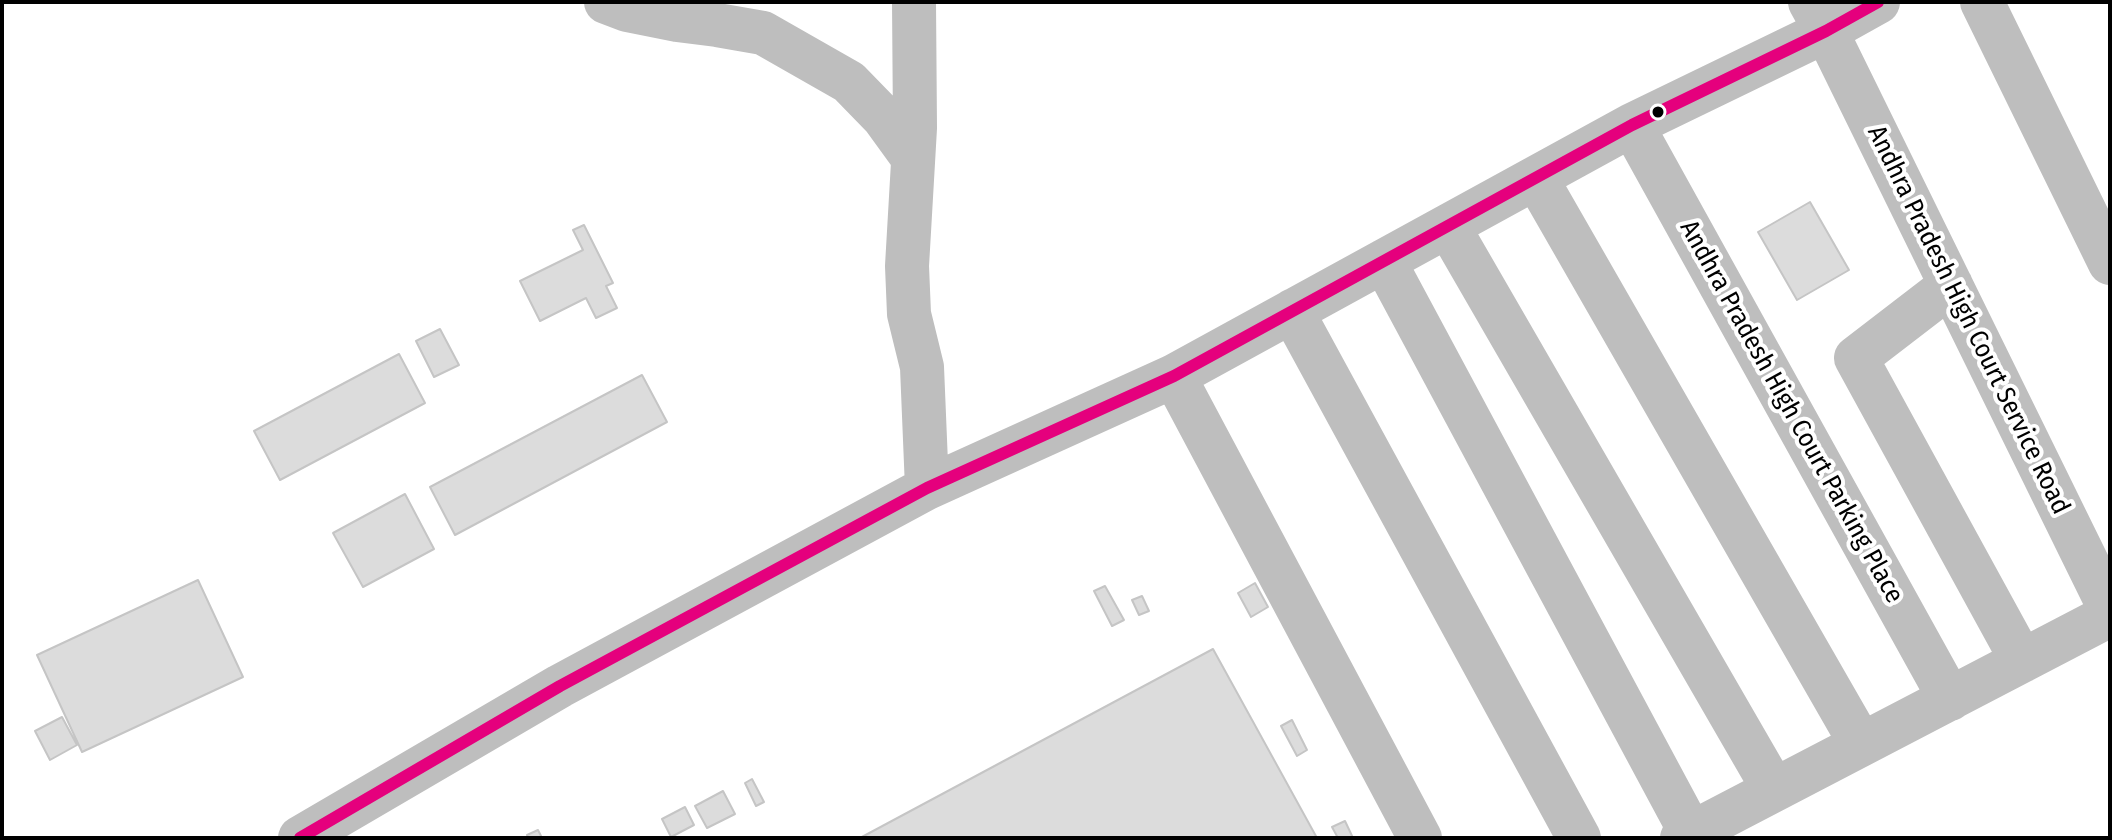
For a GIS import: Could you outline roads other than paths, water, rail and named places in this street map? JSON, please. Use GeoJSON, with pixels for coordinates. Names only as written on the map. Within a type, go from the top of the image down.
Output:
{"type":"FeatureCollection","features":[{"type":"Feature","properties":{"kind":"street"},"geometry":{"type":"LineString","coordinates":[[606,2],[627,10],[677,20],[763,33],[849,82],[884,118],[913,158]]}},
{"type":"Feature","properties":{"kind":"street"},"geometry":{"type":"LineString","coordinates":[[914,2],[915,128],[907,266],[909,314],[922,367],[927,488]]}},
{"type":"Feature","properties":{"kind":"street"},"geometry":{"type":"LineString","coordinates":[[300,838],[560,686],[927,488],[1174,376],[1632,125],[1818,16],[1878,2]]}},
{"type":"Feature","properties":{"kind":"street"},"geometry":{"type":"LineString","coordinates":[[1982,2],[2110,263]]}},
{"type":"Feature","properties":{"kind":"street","name":"Andhra Pradesh High Court Service Road"},"geometry":{"type":"LineString","coordinates":[[1818,16],[2110,612]]}},
{"type":"Feature","properties":{"kind":"street","name":"Andhra Pradesh High Court Parking Place"},"geometry":{"type":"LineString","coordinates":[[1632,125],[1950,699]]}},
{"type":"Feature","properties":{"kind":"street"},"geometry":{"type":"LineString","coordinates":[[1536,178],[1861,744]]}},
{"type":"Feature","properties":{"kind":"street"},"geometry":{"type":"LineString","coordinates":[[1448,226],[1774,790]]}},
{"type":"Feature","properties":{"kind":"street"},"geometry":{"type":"LineString","coordinates":[[1384,261],[1687,836],[2110,612]]}},
{"type":"Feature","properties":{"kind":"street"},"geometry":{"type":"LineString","coordinates":[[1951,285],[1856,358],[2022,661]]}},
{"type":"Feature","properties":{"kind":"street"},"geometry":{"type":"LineString","coordinates":[[1292,311],[1579,838]]}},
{"type":"Feature","properties":{"kind":"street"},"geometry":{"type":"LineString","coordinates":[[1174,376],[1420,838]]}}]}
